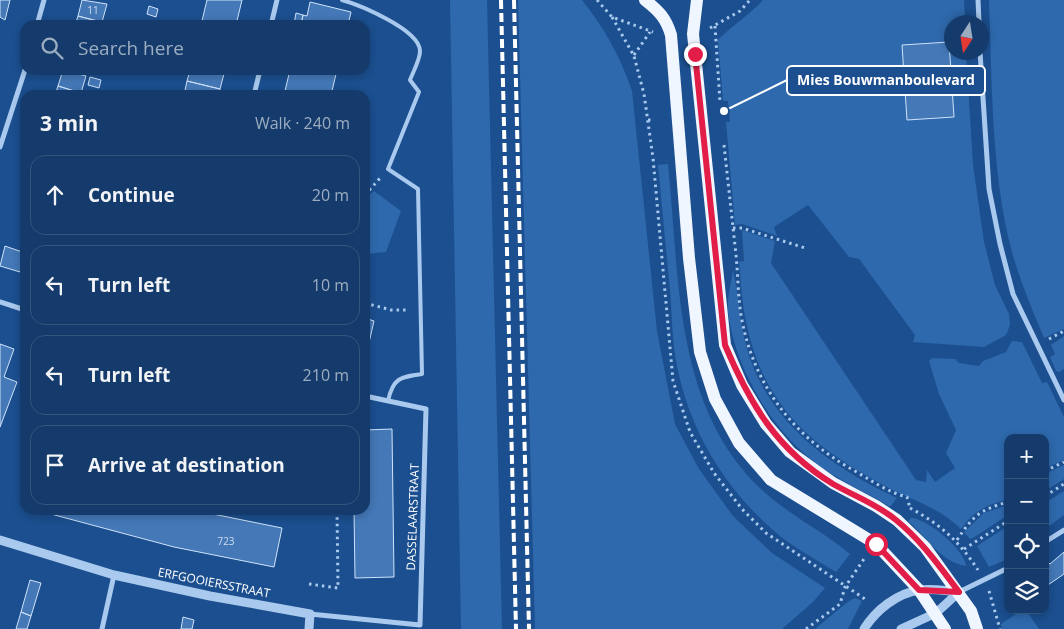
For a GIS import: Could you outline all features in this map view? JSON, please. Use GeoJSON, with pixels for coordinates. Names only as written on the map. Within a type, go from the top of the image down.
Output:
{"type":"FeatureCollection","features":[{"type":"Feature","properties":{"kind":"main road"},"geometry":{"type":"LineString","coordinates":[[645,0],[661,12],[669,28],[674,56],[689,258],[700,352],[715,399],[739,443],[771,480],[876,544],[919,590],[936,613],[944,629]]}},
{"type":"Feature","properties":{"kind":"main road"},"geometry":{"type":"LineString","coordinates":[[697,0],[694,40],[725,345],[742,385],[766,424],[790,452],[833,484],[876,506],[897,520],[925,547],[959,592],[971,611],[977,629]]}},
{"type":"Feature","properties":{"kind":"street"},"geometry":{"type":"LineString","coordinates":[[38,20],[44,0]]}},
{"type":"Feature","properties":{"kind":"street"},"geometry":{"type":"LineString","coordinates":[[272,20],[278,0]]}},
{"type":"Feature","properties":{"kind":"street"},"geometry":{"type":"LineString","coordinates":[[978,0],[979,15]]}},
{"type":"Feature","properties":{"kind":"street"},"geometry":{"type":"LineString","coordinates":[[981,60],[989,189],[1000,244],[1013,294],[1064,400]]}},
{"type":"Feature","properties":{"kind":"street"},"geometry":{"type":"LineString","coordinates":[[0,147],[23,75]]}},
{"type":"Feature","properties":{"kind":"street"},"geometry":{"type":"LineString","coordinates":[[255,90],[259,75]]}},
{"type":"Feature","properties":{"kind":"street"},"geometry":{"type":"LineString","coordinates":[[0,302],[20,308]]}},
{"type":"Feature","properties":{"kind":"street"},"geometry":{"type":"LineString","coordinates":[[370,397],[388,401]]}},
{"type":"Feature","properties":{"kind":"street","name":"DASSELAARSTRAAT"},"geometry":{"type":"LineString","coordinates":[[388,401],[426,409],[420,625]]}},
{"type":"Feature","properties":{"kind":"street"},"geometry":{"type":"LineString","coordinates":[[1049,539],[1064,530]]}},
{"type":"Feature","properties":{"kind":"street","name":"ERFGOOIERSSTRAAT"},"geometry":{"type":"LineString","coordinates":[[0,540],[114,575],[210,596],[310,614],[420,625]]}},
{"type":"Feature","properties":{"kind":"street"},"geometry":{"type":"LineString","coordinates":[[902,629],[936,613],[959,592],[1006,569]]}},
{"type":"Feature","properties":{"kind":"street"},"geometry":{"type":"LineString","coordinates":[[102,629],[114,575]]}},
{"type":"Feature","properties":{"kind":"street"},"geometry":{"type":"LineString","coordinates":[[864,629],[879,610],[895,600],[919,590],[959,592]]}},
{"type":"Feature","properties":{"kind":"street"},"geometry":{"type":"LineString","coordinates":[[309,629],[310,614]]}},
{"type":"Feature","properties":{"kind":"lane"},"geometry":{"type":"LineString","coordinates":[[342,0],[357,4],[410,33],[418,43],[420,52],[410,80],[419,92],[388,169],[418,189],[422,374],[403,376],[394,383],[388,401]]}},
{"type":"Feature","properties":{"kind":"path"},"geometry":{"type":"LineString","coordinates":[[597,0],[612,17]]}},
{"type":"Feature","properties":{"kind":"path"},"geometry":{"type":"LineString","coordinates":[[715,26],[720,102]]}},
{"type":"Feature","properties":{"kind":"path"},"geometry":{"type":"LineString","coordinates":[[634,56],[637,48],[650,31]]}},
{"type":"Feature","properties":{"kind":"path"},"geometry":{"type":"LineString","coordinates":[[648,120],[653,120]]}},
{"type":"Feature","properties":{"kind":"path"},"geometry":{"type":"LineString","coordinates":[[724,145],[741,316],[755,362],[774,401],[800,433],[820,450],[894,494],[907,498],[910,508]]}},
{"type":"Feature","properties":{"kind":"path"},"geometry":{"type":"LineString","coordinates":[[370,189],[388,169]]}},
{"type":"Feature","properties":{"kind":"path"},"geometry":{"type":"LineString","coordinates":[[733,228],[742,228],[805,248]]}},
{"type":"Feature","properties":{"kind":"path"},"geometry":{"type":"LineString","coordinates":[[370,304],[391,310],[421,311]]}},
{"type":"Feature","properties":{"kind":"path"},"geometry":{"type":"LineString","coordinates":[[1049,469],[1064,462]]}},
{"type":"Feature","properties":{"kind":"path"},"geometry":{"type":"LineString","coordinates":[[1049,493],[1064,484]]}},
{"type":"Feature","properties":{"kind":"path"},"geometry":{"type":"LineString","coordinates":[[957,540],[967,525],[982,511],[996,504],[1004,503]]}},
{"type":"Feature","properties":{"kind":"path"},"geometry":{"type":"LineString","coordinates":[[309,584],[338,588],[337,515]]}},
{"type":"Feature","properties":{"kind":"path"},"geometry":{"type":"LineString","coordinates":[[964,549],[1004,524]]}},
{"type":"Feature","properties":{"kind":"path"},"geometry":{"type":"LineString","coordinates":[[806,629],[840,604],[845,587]]}},
{"type":"Feature","properties":{"kind":"shaded area"},"geometry":{"type":"Polygon","coordinates":[[[450,0],[487,0],[502,629],[461,629],[450,0]]]}},
{"type":"Feature","properties":{"kind":"shaded area"},"geometry":{"type":"Polygon","coordinates":[[[518,0],[582,0],[605,32],[617,54],[632,91],[657,331],[675,424],[699,469],[733,516],[772,553],[825,588],[813,602],[782,629],[535,629],[518,0]]]}},
{"type":"Feature","properties":{"kind":"shaded area"},"geometry":{"type":"Polygon","coordinates":[[[763,0],[964,0],[965,15],[944,15],[944,60],[966,60],[973,165],[984,242],[995,285],[1009,314],[1010,325],[1006,335],[984,347],[913,342],[915,335],[859,259],[849,257],[808,205],[774,227],[777,236],[742,224],[735,225],[726,122],[730,122],[728,101],[723,101],[718,41],[763,0]]]}},
{"type":"Feature","properties":{"kind":"shaded area"},"geometry":{"type":"Polygon","coordinates":[[[989,0],[1064,0],[1064,329],[1044,338],[1015,263],[1005,222],[996,159],[989,0]]]}},
{"type":"Feature","properties":{"kind":"shaded area"},"geometry":{"type":"Polygon","coordinates":[[[668,164],[680,299],[687,343],[698,386],[715,427],[738,464],[770,497],[850,554],[836,572],[788,542],[755,513],[725,476],[700,435],[683,390],[673,338],[658,165],[668,164]]]}},
{"type":"Feature","properties":{"kind":"shaded area"},"geometry":{"type":"Polygon","coordinates":[[[374,191],[401,211],[386,252],[370,254],[370,195],[374,191]]]}},
{"type":"Feature","properties":{"kind":"shaded area"},"geometry":{"type":"Polygon","coordinates":[[[742,230],[775,241],[771,263],[916,480],[926,482],[927,470],[935,482],[955,468],[946,453],[956,430],[939,394],[929,361],[932,358],[955,359],[959,363],[979,366],[983,361],[1006,352],[1012,341],[1022,342],[1042,383],[1047,382],[1064,417],[1064,460],[1049,466],[1049,434],[1004,434],[1004,501],[981,509],[961,529],[935,510],[863,474],[817,442],[798,424],[781,404],[767,381],[755,356],[747,326],[739,262],[744,261],[742,230]]]}},
{"type":"Feature","properties":{"kind":"shaded area"},"geometry":{"type":"Polygon","coordinates":[[[733,270],[746,345],[755,372],[768,396],[804,438],[825,456],[897,498],[890,507],[824,469],[806,455],[773,420],[748,378],[732,334],[728,306],[733,270]]]}},
{"type":"Feature","properties":{"kind":"shaded area"},"geometry":{"type":"Polygon","coordinates":[[[1064,336],[1064,369],[1059,372],[1056,371],[1050,357],[1055,354],[1051,345],[1064,336]]]}},
{"type":"Feature","properties":{"kind":"shaded area"},"geometry":{"type":"Polygon","coordinates":[[[1064,465],[1064,479],[1049,488],[1049,472],[1064,465]]]}},
{"type":"Feature","properties":{"kind":"shaded area"},"geometry":{"type":"Polygon","coordinates":[[[1064,491],[1064,515],[1049,526],[1049,524],[1049,500],[1064,491]]]}},
{"type":"Feature","properties":{"kind":"shaded area"},"geometry":{"type":"Polygon","coordinates":[[[1004,506],[1004,518],[970,539],[964,532],[984,513],[1004,506]]]}},
{"type":"Feature","properties":{"kind":"shaded area"},"geometry":{"type":"Polygon","coordinates":[[[911,518],[926,523],[944,536],[960,552],[966,566],[949,560],[934,548],[908,521],[911,518]]]}},
{"type":"Feature","properties":{"kind":"shaded area"},"geometry":{"type":"Polygon","coordinates":[[[1004,529],[1004,561],[989,567],[977,546],[1004,529]]]}},
{"type":"Feature","properties":{"kind":"shaded area"},"geometry":{"type":"Polygon","coordinates":[[[855,598],[862,601],[848,629],[815,629],[852,599],[855,598]]]}},
{"type":"Feature","properties":{"kind":"shaded area"},"geometry":{"type":"Polygon","coordinates":[[[1016,614],[1029,614],[1039,629],[1002,629],[1001,624],[1016,614]]]}},
{"type":"Feature","properties":{"kind":"building"},"geometry":{"type":"Polygon","coordinates":[[[0,0],[10,0],[5,20],[0,17],[0,0]]]}},
{"type":"Feature","properties":{"kind":"building"},"geometry":{"type":"Polygon","coordinates":[[[82,0],[107,4],[103,20],[78,16],[82,0]]]}},
{"type":"Feature","properties":{"kind":"building"},"geometry":{"type":"Polygon","coordinates":[[[207,0],[242,0],[237,20],[202,20],[207,0]]]}},
{"type":"Feature","properties":{"kind":"building"},"geometry":{"type":"Polygon","coordinates":[[[310,2],[351,12],[349,20],[302,20],[303,15],[307,16],[310,2]]]}},
{"type":"Feature","properties":{"kind":"building"},"geometry":{"type":"Polygon","coordinates":[[[149,6],[158,9],[156,17],[147,14],[149,6]]]}},
{"type":"Feature","properties":{"kind":"building"},"geometry":{"type":"Polygon","coordinates":[[[296,13],[303,15],[302,20],[295,20],[296,13]]]}},
{"type":"Feature","properties":{"kind":"building"},"geometry":{"type":"Polygon","coordinates":[[[78,16],[93,20],[77,20],[78,16]]]}},
{"type":"Feature","properties":{"kind":"building"},"geometry":{"type":"Polygon","coordinates":[[[944,42],[944,60],[950,60],[954,117],[907,120],[902,45],[944,42]]]}},
{"type":"Feature","properties":{"kind":"building"},"geometry":{"type":"Polygon","coordinates":[[[61,75],[86,76],[82,90],[71,90],[58,86],[61,75]]]}},
{"type":"Feature","properties":{"kind":"building"},"geometry":{"type":"Polygon","coordinates":[[[189,75],[224,75],[220,89],[187,81],[189,75]]]}},
{"type":"Feature","properties":{"kind":"building"},"geometry":{"type":"Polygon","coordinates":[[[289,75],[336,75],[332,90],[285,90],[289,75]]]}},
{"type":"Feature","properties":{"kind":"building"},"geometry":{"type":"Polygon","coordinates":[[[90,77],[101,80],[99,88],[88,85],[90,77]]]}},
{"type":"Feature","properties":{"kind":"building"},"geometry":{"type":"Polygon","coordinates":[[[187,81],[220,89],[220,90],[185,90],[187,81]]]}},
{"type":"Feature","properties":{"kind":"building"},"geometry":{"type":"Polygon","coordinates":[[[58,86],[71,90],[57,90],[58,86]]]}},
{"type":"Feature","properties":{"kind":"building"},"geometry":{"type":"Polygon","coordinates":[[[5,246],[20,251],[20,272],[0,266],[5,246]]]}},
{"type":"Feature","properties":{"kind":"building"},"geometry":{"type":"Polygon","coordinates":[[[370,320],[374,321],[370,338],[370,320]]]}},
{"type":"Feature","properties":{"kind":"building"},"geometry":{"type":"Polygon","coordinates":[[[0,344],[14,349],[4,377],[17,382],[0,427],[0,344]]]}},
{"type":"Feature","properties":{"kind":"building"},"geometry":{"type":"Polygon","coordinates":[[[392,429],[394,577],[355,578],[354,515],[370,515],[370,430],[392,429]]]}},
{"type":"Feature","properties":{"kind":"building"},"geometry":{"type":"Polygon","coordinates":[[[55,515],[218,515],[282,528],[274,567],[174,547],[55,515]]]}},
{"type":"Feature","properties":{"kind":"building"},"geometry":{"type":"Polygon","coordinates":[[[1064,552],[1064,574],[1049,584],[1049,563],[1064,552]]]}},
{"type":"Feature","properties":{"kind":"building"},"geometry":{"type":"Polygon","coordinates":[[[30,580],[41,583],[31,616],[21,612],[30,580]]]}},
{"type":"Feature","properties":{"kind":"building"},"geometry":{"type":"Polygon","coordinates":[[[21,612],[31,616],[27,629],[16,629],[21,612]]]}},
{"type":"Feature","properties":{"kind":"building"},"geometry":{"type":"Polygon","coordinates":[[[183,617],[194,620],[192,629],[181,629],[183,617]]]}},
{"type":"Feature","properties":{"kind":"railway"},"geometry":{"type":"LineString","coordinates":[[501,0],[516,629]]}},
{"type":"Feature","properties":{"kind":"railway"},"geometry":{"type":"LineString","coordinates":[[514,0],[529,629]]}},
{"type":"Feature","properties":{"kind":"place","name":"Mies Bouwmanboulevard"},"geometry":{"type":"Point","coordinates":[724,111]}},
{"type":"Feature","properties":{"kind":"route"},"geometry":{"type":"LineString","coordinates":[[695,54],[725,345],[742,385],[766,424],[790,452],[833,484],[876,506],[897,520],[925,547],[959,592],[919,590],[876,544]]}}]}
